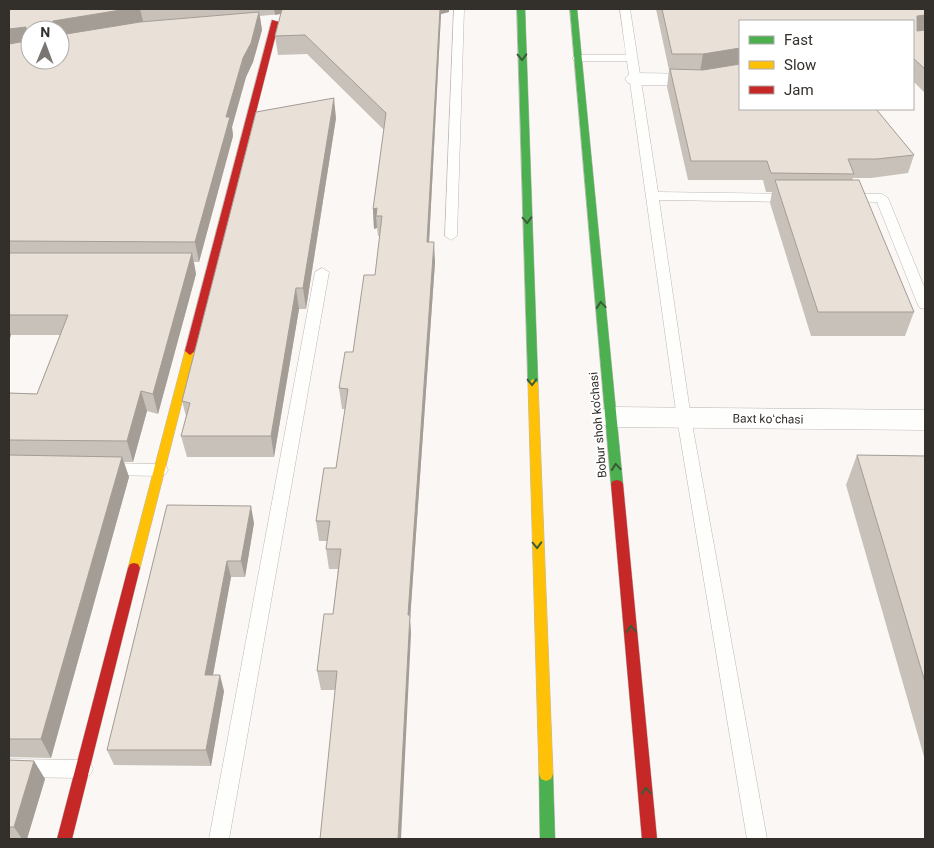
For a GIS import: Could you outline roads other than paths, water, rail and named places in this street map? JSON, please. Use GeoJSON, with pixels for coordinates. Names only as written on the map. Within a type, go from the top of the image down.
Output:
{"type":"FeatureCollection","features":[{"type":"Feature","properties":{"kind":"main road"},"geometry":{"type":"LineString","coordinates":[[521,9],[548,839]]}},
{"type":"Feature","properties":{"kind":"main road","name":"Bobur shoh ko'chasi"},"geometry":{"type":"LineString","coordinates":[[573,9],[650,839]]}},
{"type":"Feature","properties":{"kind":"main road"},"geometry":{"type":"LineString","coordinates":[[64,839],[160,470],[206,268],[275,22]]}},
{"type":"Feature","properties":{"kind":"street"},"geometry":{"type":"LineString","coordinates":[[256,24],[293,18]]}},
{"type":"Feature","properties":{"kind":"street"},"geometry":{"type":"LineString","coordinates":[[635,80],[700,80],[739,72]]}},
{"type":"Feature","properties":{"kind":"street","name":"Baxt koʻchasi"},"geometry":{"type":"LineString","coordinates":[[612,417],[925,420]]}},
{"type":"Feature","properties":{"kind":"lane"},"geometry":{"type":"LineString","coordinates":[[451,236],[459,9]]}},
{"type":"Feature","properties":{"kind":"lane"},"geometry":{"type":"LineString","coordinates":[[625,9],[684,418],[758,839]]}},
{"type":"Feature","properties":{"kind":"lane"},"geometry":{"type":"LineString","coordinates":[[577,58],[632,58]]}},
{"type":"Feature","properties":{"kind":"lane"},"geometry":{"type":"LineString","coordinates":[[652,196],[805,198]]}},
{"type":"Feature","properties":{"kind":"lane"},"geometry":{"type":"LineString","coordinates":[[834,198],[882,198],[925,305]]}},
{"type":"Feature","properties":{"kind":"lane"},"geometry":{"type":"LineString","coordinates":[[219,839],[322,272]]}},
{"type":"Feature","properties":{"kind":"lane"},"geometry":{"type":"LineString","coordinates":[[94,469],[160,470]]}},
{"type":"Feature","properties":{"kind":"lane"},"geometry":{"type":"LineString","coordinates":[[9,768],[83,769]]}}]}
